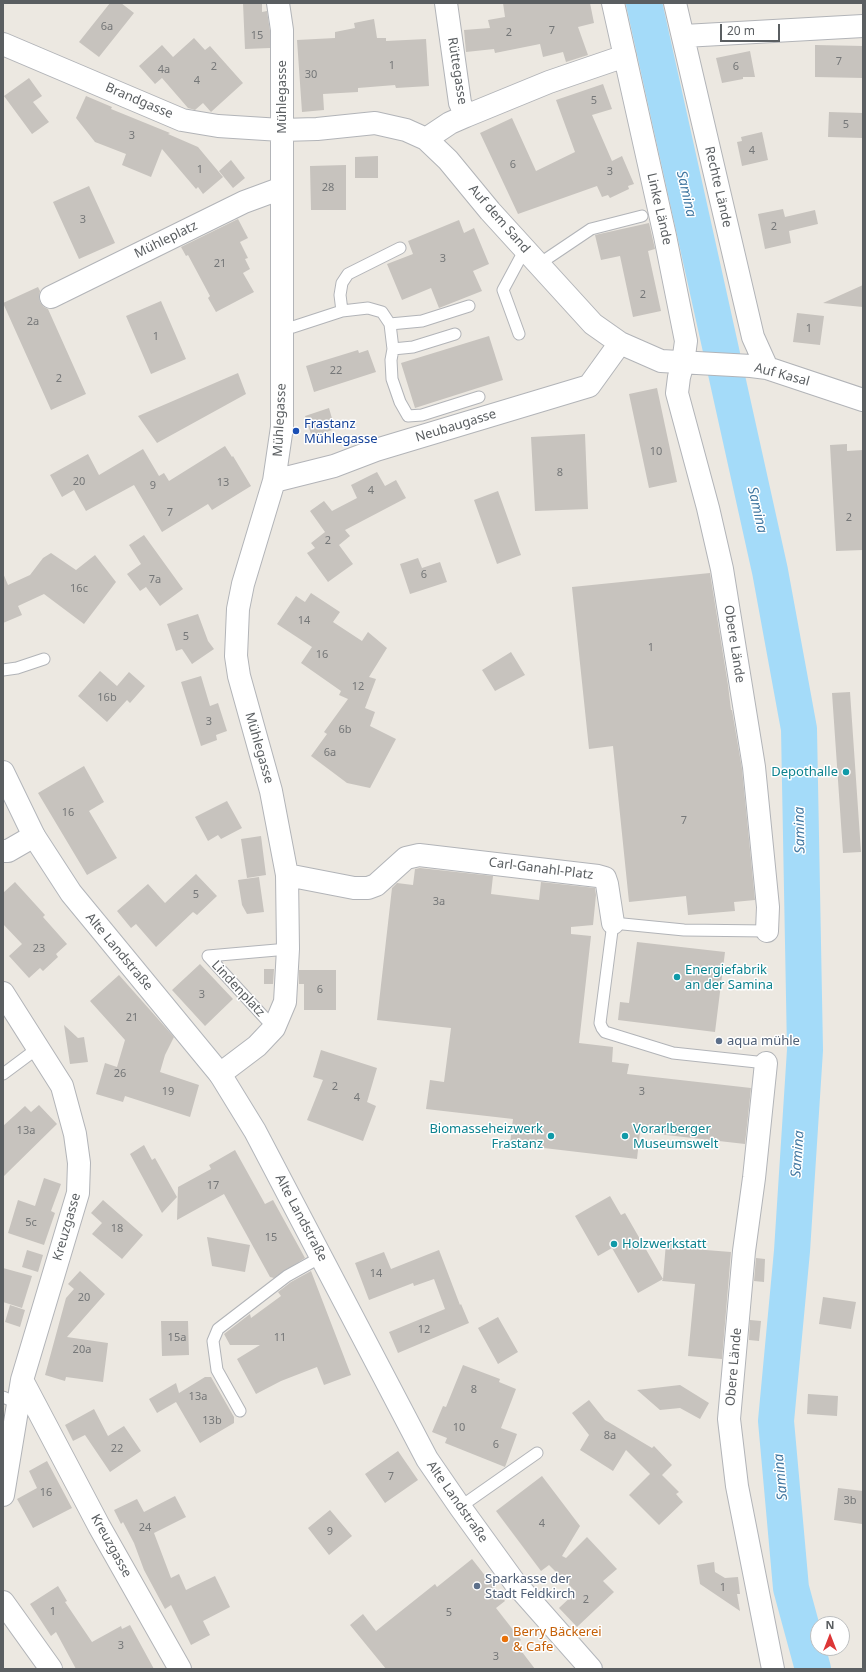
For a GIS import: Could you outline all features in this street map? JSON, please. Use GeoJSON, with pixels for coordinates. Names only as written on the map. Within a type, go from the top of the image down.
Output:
{"type":"FeatureCollection","features":[{"type":"Feature","properties":{"kind":"street","name":"Mühlegasse"},"geometry":{"type":"LineString","coordinates":[[278,3],[282,30],[282,188],[278,318],[282,427],[280,451],[274,481],[243,584],[238,609],[236,656],[239,676],[271,791],[287,875]]}},
{"type":"Feature","properties":{"kind":"street","name":"Rüttegasse"},"geometry":{"type":"LineString","coordinates":[[426,139],[450,123],[466,116],[460,103],[446,3]]}},
{"type":"Feature","properties":{"kind":"street","name":"Linke Lände"},"geometry":{"type":"LineString","coordinates":[[613,3],[666,236],[691,363]]}},
{"type":"Feature","properties":{"kind":"street","name":"Rechte Lände"},"geometry":{"type":"LineString","coordinates":[[675,3],[684,36],[759,367]]}},
{"type":"Feature","properties":{"kind":"street"},"geometry":{"type":"LineString","coordinates":[[684,36],[863,26]]}},
{"type":"Feature","properties":{"kind":"street","name":"Brandgasse"},"geometry":{"type":"LineString","coordinates":[[3,44],[182,120],[218,126],[281,130]]}},
{"type":"Feature","properties":{"kind":"street"},"geometry":{"type":"LineString","coordinates":[[466,116],[549,82],[625,56]]}},
{"type":"Feature","properties":{"kind":"street","name":"Auf dem Sand"},"geometry":{"type":"LineString","coordinates":[[281,130],[318,129],[375,123],[406,130],[426,139],[448,160],[490,211],[593,324],[620,343],[660,362],[691,363]]}},
{"type":"Feature","properties":{"kind":"street","name":"Mühleplatz"},"geometry":{"type":"LineString","coordinates":[[51,297],[244,202],[282,188]]}},
{"type":"Feature","properties":{"kind":"street","name":"Neubaugasse"},"geometry":{"type":"LineString","coordinates":[[274,481],[334,466],[376,450],[589,386],[620,343]]}},
{"type":"Feature","properties":{"kind":"street","name":"Auf Kasal"},"geometry":{"type":"LineString","coordinates":[[691,363],[759,367],[863,400]]}},
{"type":"Feature","properties":{"kind":"street","name":"Obere Lände"},"geometry":{"type":"LineString","coordinates":[[691,363],[679,377],[678,393],[708,508],[722,569],[754,767],[768,907],[766,931]]}},
{"type":"Feature","properties":{"kind":"street","name":"Alte Landstraße"},"geometry":{"type":"LineString","coordinates":[[3,772],[34,836],[71,894],[220,1074],[254,1131],[427,1459],[516,1583],[591,1669]]}},
{"type":"Feature","properties":{"kind":"street"},"geometry":{"type":"LineString","coordinates":[[3,852],[8,851],[34,836]]}},
{"type":"Feature","properties":{"kind":"street","name":"Carl-Ganahl-Platz"},"geometry":{"type":"LineString","coordinates":[[287,875],[354,888],[368,888],[376,885],[406,858],[419,855],[598,876],[605,878],[607,884],[613,923]]}},
{"type":"Feature","properties":{"kind":"street","name":"Lindenplatz"},"geometry":{"type":"LineString","coordinates":[[220,1074],[257,1046],[274,1028],[285,1002],[288,949],[287,875]]}},
{"type":"Feature","properties":{"kind":"street","name":"Kreuzgasse"},"geometry":{"type":"LineString","coordinates":[[3,993],[62,1086],[75,1134],[80,1163],[78,1193],[22,1380],[10,1400],[3,1495]]}},
{"type":"Feature","properties":{"kind":"street","name":"Obere Lände"},"geometry":{"type":"LineString","coordinates":[[766,1063],[754,1178],[744,1251],[729,1419],[737,1486],[773,1669]]}},
{"type":"Feature","properties":{"kind":"street","name":"Kreuzgasse"},"geometry":{"type":"LineString","coordinates":[[22,1380],[99,1526],[180,1669]]}},
{"type":"Feature","properties":{"kind":"street"},"geometry":{"type":"LineString","coordinates":[[3,1602],[51,1669]]}},
{"type":"Feature","properties":{"kind":"lane"},"geometry":{"type":"LineString","coordinates":[[519,334],[503,290],[532,256],[591,229],[642,216]]}},
{"type":"Feature","properties":{"kind":"lane"},"geometry":{"type":"LineString","coordinates":[[342,311],[340,295],[342,283],[348,274],[400,248]]}},
{"type":"Feature","properties":{"kind":"lane"},"geometry":{"type":"LineString","coordinates":[[390,324],[422,321],[469,306]]}},
{"type":"Feature","properties":{"kind":"lane"},"geometry":{"type":"LineString","coordinates":[[278,318],[293,327],[342,311],[368,308],[382,312],[390,324],[393,349],[391,360],[392,379],[400,402],[408,416],[422,415],[479,397]]}},
{"type":"Feature","properties":{"kind":"lane"},"geometry":{"type":"LineString","coordinates":[[393,349],[413,347],[455,334]]}},
{"type":"Feature","properties":{"kind":"lane"},"geometry":{"type":"LineString","coordinates":[[3,670],[17,668],[44,659]]}},
{"type":"Feature","properties":{"kind":"lane"},"geometry":{"type":"LineString","coordinates":[[613,923],[684,930],[766,931]]}},
{"type":"Feature","properties":{"kind":"lane","name":"Carl-Ganahl-Platz"},"geometry":{"type":"LineString","coordinates":[[613,923],[600,1023],[605,1032],[673,1053],[766,1063]]}},
{"type":"Feature","properties":{"kind":"lane","name":"Lindenplatz"},"geometry":{"type":"LineString","coordinates":[[274,1028],[208,956],[288,949]]}},
{"type":"Feature","properties":{"kind":"lane"},"geometry":{"type":"LineString","coordinates":[[3,1074],[38,1048]]}},
{"type":"Feature","properties":{"kind":"lane"},"geometry":{"type":"LineString","coordinates":[[240,1411],[217,1370],[213,1341],[218,1328],[287,1276],[321,1257]]}},
{"type":"Feature","properties":{"kind":"lane"},"geometry":{"type":"LineString","coordinates":[[460,1507],[537,1453]]}},
{"type":"Feature","properties":{"kind":"building"},"geometry":{"type":"Polygon","coordinates":[[[110,3],[121,3],[134,13],[99,57],[79,42],[110,3]]]}},
{"type":"Feature","properties":{"kind":"building"},"geometry":{"type":"Polygon","coordinates":[[[243,3],[262,3],[262,12],[267,11],[270,31],[270,48],[245,49],[243,3]]]}},
{"type":"Feature","properties":{"kind":"building"},"geometry":{"type":"Polygon","coordinates":[[[503,3],[590,3],[594,23],[578,27],[588,55],[566,62],[563,52],[543,57],[540,44],[495,53],[494,49],[466,52],[464,30],[490,28],[488,20],[505,17],[503,3]]]}},
{"type":"Feature","properties":{"kind":"building"},"geometry":{"type":"Polygon","coordinates":[[[374,19],[377,38],[386,38],[386,41],[426,39],[429,86],[396,88],[395,85],[358,88],[358,92],[323,94],[324,110],[302,112],[297,40],[335,38],[335,32],[355,28],[354,23],[374,19]]]}},
{"type":"Feature","properties":{"kind":"building"},"geometry":{"type":"Polygon","coordinates":[[[194,38],[205,50],[210,46],[243,83],[211,112],[203,103],[195,110],[188,108],[162,78],[155,84],[139,66],[162,45],[173,57],[194,38]]]}},
{"type":"Feature","properties":{"kind":"building"},"geometry":{"type":"Polygon","coordinates":[[[815,45],[863,46],[863,78],[815,77],[815,45]]]}},
{"type":"Feature","properties":{"kind":"building"},"geometry":{"type":"Polygon","coordinates":[[[750,51],[755,77],[743,77],[743,79],[722,83],[716,58],[750,51]]]}},
{"type":"Feature","properties":{"kind":"building"},"geometry":{"type":"Polygon","coordinates":[[[29,78],[42,96],[33,102],[49,122],[32,134],[4,96],[29,78]]]}},
{"type":"Feature","properties":{"kind":"building"},"geometry":{"type":"Polygon","coordinates":[[[603,84],[612,109],[592,115],[612,161],[622,156],[634,184],[628,186],[629,189],[610,198],[608,195],[602,197],[597,186],[518,214],[480,133],[512,118],[536,171],[575,152],[556,100],[603,84]]]}},
{"type":"Feature","properties":{"kind":"building"},"geometry":{"type":"Polygon","coordinates":[[[86,96],[112,107],[111,109],[170,133],[168,134],[198,147],[223,177],[203,194],[198,187],[196,189],[162,149],[151,177],[122,165],[126,154],[95,142],[76,118],[86,96]]]}},
{"type":"Feature","properties":{"kind":"building"},"geometry":{"type":"Polygon","coordinates":[[[829,112],[863,113],[863,138],[828,137],[829,112]]]}},
{"type":"Feature","properties":{"kind":"building"},"geometry":{"type":"Polygon","coordinates":[[[762,132],[768,160],[742,166],[737,142],[742,141],[741,137],[762,132]]]}},
{"type":"Feature","properties":{"kind":"building"},"geometry":{"type":"Polygon","coordinates":[[[378,156],[378,178],[355,178],[355,157],[378,156]]]}},
{"type":"Feature","properties":{"kind":"building"},"geometry":{"type":"Polygon","coordinates":[[[231,160],[245,178],[233,188],[219,171],[231,160]]]}},
{"type":"Feature","properties":{"kind":"building"},"geometry":{"type":"Polygon","coordinates":[[[346,165],[346,210],[311,210],[310,166],[346,165]]]}},
{"type":"Feature","properties":{"kind":"building"},"geometry":{"type":"Polygon","coordinates":[[[89,186],[115,243],[79,259],[53,202],[89,186]]]}},
{"type":"Feature","properties":{"kind":"building"},"geometry":{"type":"Polygon","coordinates":[[[783,209],[785,217],[815,210],[818,224],[789,231],[791,243],[765,249],[758,214],[783,209]]]}},
{"type":"Feature","properties":{"kind":"building"},"geometry":{"type":"Polygon","coordinates":[[[238,219],[248,238],[240,242],[248,258],[245,259],[250,269],[243,273],[254,292],[216,312],[208,298],[210,296],[188,255],[186,256],[181,247],[238,219]]]}},
{"type":"Feature","properties":{"kind":"building"},"geometry":{"type":"Polygon","coordinates":[[[459,220],[464,233],[474,228],[489,264],[473,271],[482,291],[439,308],[431,288],[402,300],[387,264],[413,254],[408,241],[459,220]]]}},
{"type":"Feature","properties":{"kind":"building"},"geometry":{"type":"Polygon","coordinates":[[[649,223],[655,249],[648,251],[661,311],[633,317],[620,256],[601,260],[595,235],[649,223]]]}},
{"type":"Feature","properties":{"kind":"building"},"geometry":{"type":"Polygon","coordinates":[[[863,285],[863,307],[823,303],[863,285]]]}},
{"type":"Feature","properties":{"kind":"building"},"geometry":{"type":"Polygon","coordinates":[[[38,287],[40,291],[40,302],[48,309],[86,394],[51,410],[3,303],[38,287]]]}},
{"type":"Feature","properties":{"kind":"building"},"geometry":{"type":"Polygon","coordinates":[[[161,301],[186,359],[151,374],[126,316],[161,301]]]}},
{"type":"Feature","properties":{"kind":"building"},"geometry":{"type":"Polygon","coordinates":[[[797,313],[824,316],[820,345],[793,342],[797,313]]]}},
{"type":"Feature","properties":{"kind":"building"},"geometry":{"type":"Polygon","coordinates":[[[489,336],[503,380],[415,408],[401,363],[489,336]]]}},
{"type":"Feature","properties":{"kind":"building"},"geometry":{"type":"Polygon","coordinates":[[[358,350],[359,353],[368,350],[376,372],[314,392],[306,366],[358,350]]]}},
{"type":"Feature","properties":{"kind":"building"},"geometry":{"type":"Polygon","coordinates":[[[238,373],[246,394],[157,443],[138,416],[238,373]]]}},
{"type":"Feature","properties":{"kind":"building"},"geometry":{"type":"Polygon","coordinates":[[[657,388],[677,482],[649,488],[629,394],[657,388]]]}},
{"type":"Feature","properties":{"kind":"building"},"geometry":{"type":"Polygon","coordinates":[[[329,408],[335,429],[312,437],[305,416],[329,408]]]}},
{"type":"Feature","properties":{"kind":"building"},"geometry":{"type":"Polygon","coordinates":[[[585,434],[588,509],[535,511],[531,437],[585,434]]]}},
{"type":"Feature","properties":{"kind":"building"},"geometry":{"type":"Polygon","coordinates":[[[847,444],[847,451],[863,450],[863,550],[836,551],[830,445],[847,444]]]}},
{"type":"Feature","properties":{"kind":"building"},"geometry":{"type":"Polygon","coordinates":[[[225,446],[232,457],[233,456],[251,486],[212,510],[208,504],[162,532],[134,485],[86,511],[74,490],[62,497],[50,475],[88,454],[99,475],[143,449],[159,476],[164,473],[169,481],[225,446]]]}},
{"type":"Feature","properties":{"kind":"building"},"geometry":{"type":"Polygon","coordinates":[[[377,472],[385,486],[396,480],[406,498],[345,530],[350,536],[339,545],[353,564],[328,582],[307,553],[315,548],[311,543],[325,532],[310,511],[324,501],[332,511],[357,498],[351,485],[377,472]]]}},
{"type":"Feature","properties":{"kind":"building"},"geometry":{"type":"Polygon","coordinates":[[[498,491],[521,555],[497,564],[474,500],[498,491]]]}},
{"type":"Feature","properties":{"kind":"building"},"geometry":{"type":"Polygon","coordinates":[[[144,535],[183,589],[160,606],[146,587],[140,591],[127,574],[141,564],[129,545],[144,535]]]}},
{"type":"Feature","properties":{"kind":"building"},"geometry":{"type":"Polygon","coordinates":[[[51,553],[76,570],[95,555],[116,582],[84,624],[44,594],[18,606],[22,615],[3,623],[3,573],[8,585],[30,575],[43,558],[51,553]]]}},
{"type":"Feature","properties":{"kind":"building"},"geometry":{"type":"Polygon","coordinates":[[[418,558],[422,568],[440,562],[447,582],[410,594],[400,564],[418,558]]]}},
{"type":"Feature","properties":{"kind":"building"},"geometry":{"type":"Polygon","coordinates":[[[710,573],[731,710],[742,769],[755,900],[734,902],[735,911],[688,915],[686,896],[629,902],[613,746],[589,749],[572,587],[710,573]]]}},
{"type":"Feature","properties":{"kind":"building"},"geometry":{"type":"Polygon","coordinates":[[[311,593],[340,612],[333,622],[362,641],[368,632],[387,648],[369,677],[376,679],[365,708],[375,712],[370,726],[396,739],[370,788],[347,783],[311,756],[327,734],[324,732],[348,699],[339,695],[341,691],[301,663],[312,647],[277,624],[296,596],[305,602],[311,593]]]}},
{"type":"Feature","properties":{"kind":"building"},"geometry":{"type":"Polygon","coordinates":[[[198,614],[208,641],[214,649],[192,664],[182,649],[176,651],[167,624],[198,614]]]}},
{"type":"Feature","properties":{"kind":"building"},"geometry":{"type":"Polygon","coordinates":[[[511,652],[525,675],[495,691],[482,670],[511,652]]]}},
{"type":"Feature","properties":{"kind":"building"},"geometry":{"type":"Polygon","coordinates":[[[100,671],[117,686],[129,672],[145,686],[130,703],[127,700],[107,722],[78,696],[100,671]]]}},
{"type":"Feature","properties":{"kind":"building"},"geometry":{"type":"Polygon","coordinates":[[[201,676],[210,706],[218,703],[227,731],[216,735],[217,740],[201,746],[181,682],[201,676]]]}},
{"type":"Feature","properties":{"kind":"building","name":"Depothalle"},"geometry":{"type":"Polygon","coordinates":[[[850,692],[861,852],[843,853],[832,693],[850,692]]]}},
{"type":"Feature","properties":{"kind":"building"},"geometry":{"type":"Polygon","coordinates":[[[84,766],[104,802],[89,811],[117,858],[87,875],[38,793],[84,766]]]}},
{"type":"Feature","properties":{"kind":"building"},"geometry":{"type":"Polygon","coordinates":[[[227,801],[242,828],[221,839],[218,835],[208,841],[195,817],[227,801]]]}},
{"type":"Feature","properties":{"kind":"building"},"geometry":{"type":"Polygon","coordinates":[[[261,836],[266,875],[247,878],[241,839],[261,836]]]}},
{"type":"Feature","properties":{"kind":"building"},"geometry":{"type":"Polygon","coordinates":[[[420,868],[493,876],[491,894],[539,900],[541,882],[595,888],[596,895],[593,925],[571,927],[571,934],[591,936],[579,1043],[613,1047],[612,1062],[629,1064],[627,1074],[751,1088],[745,1144],[640,1132],[637,1159],[510,1144],[513,1119],[426,1109],[430,1080],[444,1082],[451,1028],[377,1020],[392,888],[397,883],[413,885],[415,869],[420,868]]]}},
{"type":"Feature","properties":{"kind":"building"},"geometry":{"type":"Polygon","coordinates":[[[196,874],[217,896],[197,915],[193,912],[156,947],[136,924],[131,928],[117,911],[148,884],[165,903],[196,874]]]}},
{"type":"Feature","properties":{"kind":"building"},"geometry":{"type":"Polygon","coordinates":[[[259,877],[264,912],[247,914],[242,905],[238,880],[259,877]]]}},
{"type":"Feature","properties":{"kind":"building"},"geometry":{"type":"Polygon","coordinates":[[[15,882],[45,915],[43,917],[67,944],[56,954],[58,957],[43,971],[40,968],[29,978],[9,956],[22,944],[3,924],[3,893],[15,882]]]}},
{"type":"Feature","properties":{"kind":"building","name":"Energiefabrik an der Samina"},"geometry":{"type":"Polygon","coordinates":[[[637,942],[725,952],[715,1032],[618,1020],[620,1002],[629,1003],[637,942]]]}},
{"type":"Feature","properties":{"kind":"building"},"geometry":{"type":"Polygon","coordinates":[[[200,964],[233,999],[205,1026],[172,990],[200,964]]]}},
{"type":"Feature","properties":{"kind":"building"},"geometry":{"type":"Polygon","coordinates":[[[264,969],[274,969],[273,984],[264,984],[264,969]]]}},
{"type":"Feature","properties":{"kind":"building"},"geometry":{"type":"Polygon","coordinates":[[[299,970],[336,970],[336,1010],[304,1010],[304,984],[299,984],[299,970]]]}},
{"type":"Feature","properties":{"kind":"building"},"geometry":{"type":"Polygon","coordinates":[[[119,975],[174,1037],[165,1055],[160,1072],[199,1085],[190,1117],[125,1096],[123,1102],[96,1094],[105,1063],[117,1067],[125,1040],[90,1001],[119,975]]]}},
{"type":"Feature","properties":{"kind":"building"},"geometry":{"type":"Polygon","coordinates":[[[64,1025],[78,1038],[84,1037],[88,1062],[70,1064],[64,1025]]]}},
{"type":"Feature","properties":{"kind":"building"},"geometry":{"type":"Polygon","coordinates":[[[321,1050],[377,1068],[367,1102],[376,1106],[363,1141],[307,1120],[323,1080],[313,1077],[321,1050]]]}},
{"type":"Feature","properties":{"kind":"building"},"geometry":{"type":"Polygon","coordinates":[[[39,1105],[57,1124],[3,1177],[3,1126],[25,1106],[31,1112],[39,1105]]]}},
{"type":"Feature","properties":{"kind":"building"},"geometry":{"type":"Polygon","coordinates":[[[144,1145],[152,1160],[155,1158],[177,1197],[162,1213],[130,1154],[144,1145]]]}},
{"type":"Feature","properties":{"kind":"building"},"geometry":{"type":"Polygon","coordinates":[[[235,1150],[265,1204],[273,1200],[305,1258],[274,1278],[270,1277],[224,1194],[177,1220],[178,1187],[211,1169],[209,1165],[235,1150]]]}},
{"type":"Feature","properties":{"kind":"building"},"geometry":{"type":"Polygon","coordinates":[[[44,1178],[61,1184],[51,1211],[55,1213],[44,1245],[8,1233],[18,1200],[35,1206],[44,1178]]]}},
{"type":"Feature","properties":{"kind":"building","name":"Holzwerkstatt"},"geometry":{"type":"Polygon","coordinates":[[[610,1196],[621,1215],[625,1213],[663,1279],[638,1293],[612,1248],[598,1256],[575,1216],[610,1196]]]}},
{"type":"Feature","properties":{"kind":"building"},"geometry":{"type":"Polygon","coordinates":[[[103,1200],[143,1235],[122,1259],[92,1234],[102,1223],[91,1213],[103,1200]]]}},
{"type":"Feature","properties":{"kind":"building"},"geometry":{"type":"Polygon","coordinates":[[[207,1237],[250,1245],[245,1272],[212,1266],[207,1237]]]}},
{"type":"Feature","properties":{"kind":"building"},"geometry":{"type":"Polygon","coordinates":[[[666,1243],[693,1245],[693,1249],[731,1252],[722,1359],[688,1356],[695,1284],[662,1281],[666,1243]]]}},
{"type":"Feature","properties":{"kind":"building"},"geometry":{"type":"Polygon","coordinates":[[[27,1250],[43,1255],[38,1272],[22,1267],[27,1250]]]}},
{"type":"Feature","properties":{"kind":"building"},"geometry":{"type":"Polygon","coordinates":[[[439,1250],[460,1305],[461,1304],[469,1323],[398,1353],[389,1332],[445,1309],[434,1279],[414,1286],[413,1283],[369,1300],[355,1263],[384,1252],[391,1269],[439,1250]]]}},
{"type":"Feature","properties":{"kind":"building"},"geometry":{"type":"Polygon","coordinates":[[[756,1258],[765,1259],[764,1282],[754,1281],[756,1258]]]}},
{"type":"Feature","properties":{"kind":"building"},"geometry":{"type":"Polygon","coordinates":[[[3,1268],[32,1276],[22,1308],[3,1302],[3,1268]]]}},
{"type":"Feature","properties":{"kind":"building"},"geometry":{"type":"Polygon","coordinates":[[[80,1271],[105,1294],[67,1337],[108,1343],[103,1382],[66,1377],[65,1381],[45,1375],[66,1298],[74,1289],[68,1284],[80,1271]]]}},
{"type":"Feature","properties":{"kind":"building"},"geometry":{"type":"Polygon","coordinates":[[[311,1271],[351,1375],[324,1385],[317,1367],[281,1381],[256,1394],[237,1359],[260,1345],[230,1345],[224,1334],[250,1314],[251,1318],[281,1296],[278,1292],[291,1282],[311,1271]]]}},
{"type":"Feature","properties":{"kind":"building"},"geometry":{"type":"Polygon","coordinates":[[[823,1297],[856,1302],[851,1329],[819,1324],[823,1297]]]}},
{"type":"Feature","properties":{"kind":"building"},"geometry":{"type":"Polygon","coordinates":[[[10,1305],[25,1310],[20,1327],[5,1322],[10,1305]]]}},
{"type":"Feature","properties":{"kind":"building"},"geometry":{"type":"Polygon","coordinates":[[[498,1317],[518,1352],[498,1364],[478,1328],[498,1317]]]}},
{"type":"Feature","properties":{"kind":"building"},"geometry":{"type":"Polygon","coordinates":[[[750,1320],[761,1321],[759,1341],[749,1340],[750,1320]]]}},
{"type":"Feature","properties":{"kind":"building"},"geometry":{"type":"Polygon","coordinates":[[[161,1321],[188,1321],[189,1355],[162,1356],[161,1321]]]}},
{"type":"Feature","properties":{"kind":"building"},"geometry":{"type":"Polygon","coordinates":[[[463,1365],[500,1379],[499,1382],[516,1389],[501,1428],[517,1434],[505,1467],[445,1443],[447,1438],[432,1432],[443,1406],[446,1407],[463,1365]]]}},
{"type":"Feature","properties":{"kind":"building"},"geometry":{"type":"Polygon","coordinates":[[[205,1377],[211,1377],[234,1417],[234,1423],[200,1443],[176,1402],[157,1413],[149,1399],[176,1383],[179,1393],[205,1377]]]}},
{"type":"Feature","properties":{"kind":"building"},"geometry":{"type":"Polygon","coordinates":[[[680,1385],[709,1403],[700,1419],[680,1408],[660,1410],[637,1390],[680,1385]]]}},
{"type":"Feature","properties":{"kind":"building"},"geometry":{"type":"Polygon","coordinates":[[[808,1394],[838,1396],[837,1416],[807,1414],[808,1394]]]}},
{"type":"Feature","properties":{"kind":"building"},"geometry":{"type":"Polygon","coordinates":[[[589,1400],[605,1420],[652,1448],[654,1446],[672,1465],[662,1475],[679,1492],[676,1494],[683,1502],[659,1525],[629,1495],[650,1474],[626,1450],[613,1471],[580,1450],[589,1435],[572,1413],[589,1400]]]}},
{"type":"Feature","properties":{"kind":"building"},"geometry":{"type":"Polygon","coordinates":[[[94,1409],[108,1436],[124,1426],[141,1451],[110,1472],[85,1435],[73,1441],[65,1425],[94,1409]]]}},
{"type":"Feature","properties":{"kind":"building"},"geometry":{"type":"Polygon","coordinates":[[[398,1451],[418,1480],[385,1503],[365,1474],[398,1451]]]}},
{"type":"Feature","properties":{"kind":"building"},"geometry":{"type":"Polygon","coordinates":[[[47,1461],[72,1508],[33,1528],[17,1499],[37,1488],[29,1471],[47,1461]]]}},
{"type":"Feature","properties":{"kind":"building"},"geometry":{"type":"Polygon","coordinates":[[[542,1476],[580,1526],[562,1556],[566,1558],[587,1537],[617,1569],[603,1581],[614,1592],[577,1627],[559,1608],[576,1592],[549,1565],[541,1571],[496,1511],[542,1476]]]}},
{"type":"Feature","properties":{"kind":"building"},"geometry":{"type":"Polygon","coordinates":[[[838,1488],[863,1491],[862,1524],[834,1520],[838,1488]]]}},
{"type":"Feature","properties":{"kind":"building"},"geometry":{"type":"Polygon","coordinates":[[[175,1496],[186,1517],[154,1533],[171,1578],[179,1574],[186,1590],[215,1576],[230,1607],[203,1621],[210,1635],[191,1645],[171,1605],[165,1609],[144,1570],[134,1543],[123,1522],[121,1524],[114,1510],[137,1499],[144,1512],[175,1496]]]}},
{"type":"Feature","properties":{"kind":"building"},"geometry":{"type":"Polygon","coordinates":[[[330,1510],[352,1536],[329,1555],[308,1528],[330,1510]]]}},
{"type":"Feature","properties":{"kind":"building"},"geometry":{"type":"Polygon","coordinates":[[[472,1559],[505,1601],[496,1608],[521,1640],[516,1644],[535,1669],[386,1669],[350,1625],[363,1614],[376,1631],[435,1584],[437,1587],[472,1559]]]}},
{"type":"Feature","properties":{"kind":"building"},"geometry":{"type":"Polygon","coordinates":[[[714,1562],[715,1572],[725,1578],[738,1577],[740,1594],[737,1594],[740,1611],[700,1584],[697,1565],[714,1562]]]}},
{"type":"Feature","properties":{"kind":"building"},"geometry":{"type":"Polygon","coordinates":[[[58,1586],[67,1601],[65,1602],[92,1642],[121,1626],[122,1629],[130,1625],[154,1669],[76,1669],[56,1632],[51,1636],[30,1604],[58,1586]]]}},
{"type":"Feature","properties":{"kind":"waterway","name":"Samina"},"geometry":{"type":"LineString","coordinates":[[644,3],[770,571],[799,729],[805,1050],[792,1251],[776,1421],[791,1588],[813,1669]]}},
{"type":"Feature","properties":{"kind":"place","name":"Frastanz Mühlegasse"},"geometry":{"type":"Point","coordinates":[296,431]}},
{"type":"Feature","properties":{"kind":"place","name":"Depothalle"},"geometry":{"type":"Point","coordinates":[846,772]}},
{"type":"Feature","properties":{"kind":"place","name":"Energiefabrik an der Samina"},"geometry":{"type":"Point","coordinates":[677,977]}},
{"type":"Feature","properties":{"kind":"place","name":"aqua mühle"},"geometry":{"type":"Point","coordinates":[719,1041]}},
{"type":"Feature","properties":{"kind":"place","name":"Biomasseheizwerk Frastanz"},"geometry":{"type":"Point","coordinates":[551,1136]}},
{"type":"Feature","properties":{"kind":"place","name":"Vorarlberger Museumswelt"},"geometry":{"type":"Point","coordinates":[625,1136]}},
{"type":"Feature","properties":{"kind":"place","name":"Holzwerkstatt"},"geometry":{"type":"Point","coordinates":[614,1244]}},
{"type":"Feature","properties":{"kind":"place","name":"Sparkasse der Stadt Feldkirch"},"geometry":{"type":"Point","coordinates":[477,1586]}},
{"type":"Feature","properties":{"kind":"place","name":"Berry Bäckerei & Cafe"},"geometry":{"type":"Point","coordinates":[505,1639]}}]}
